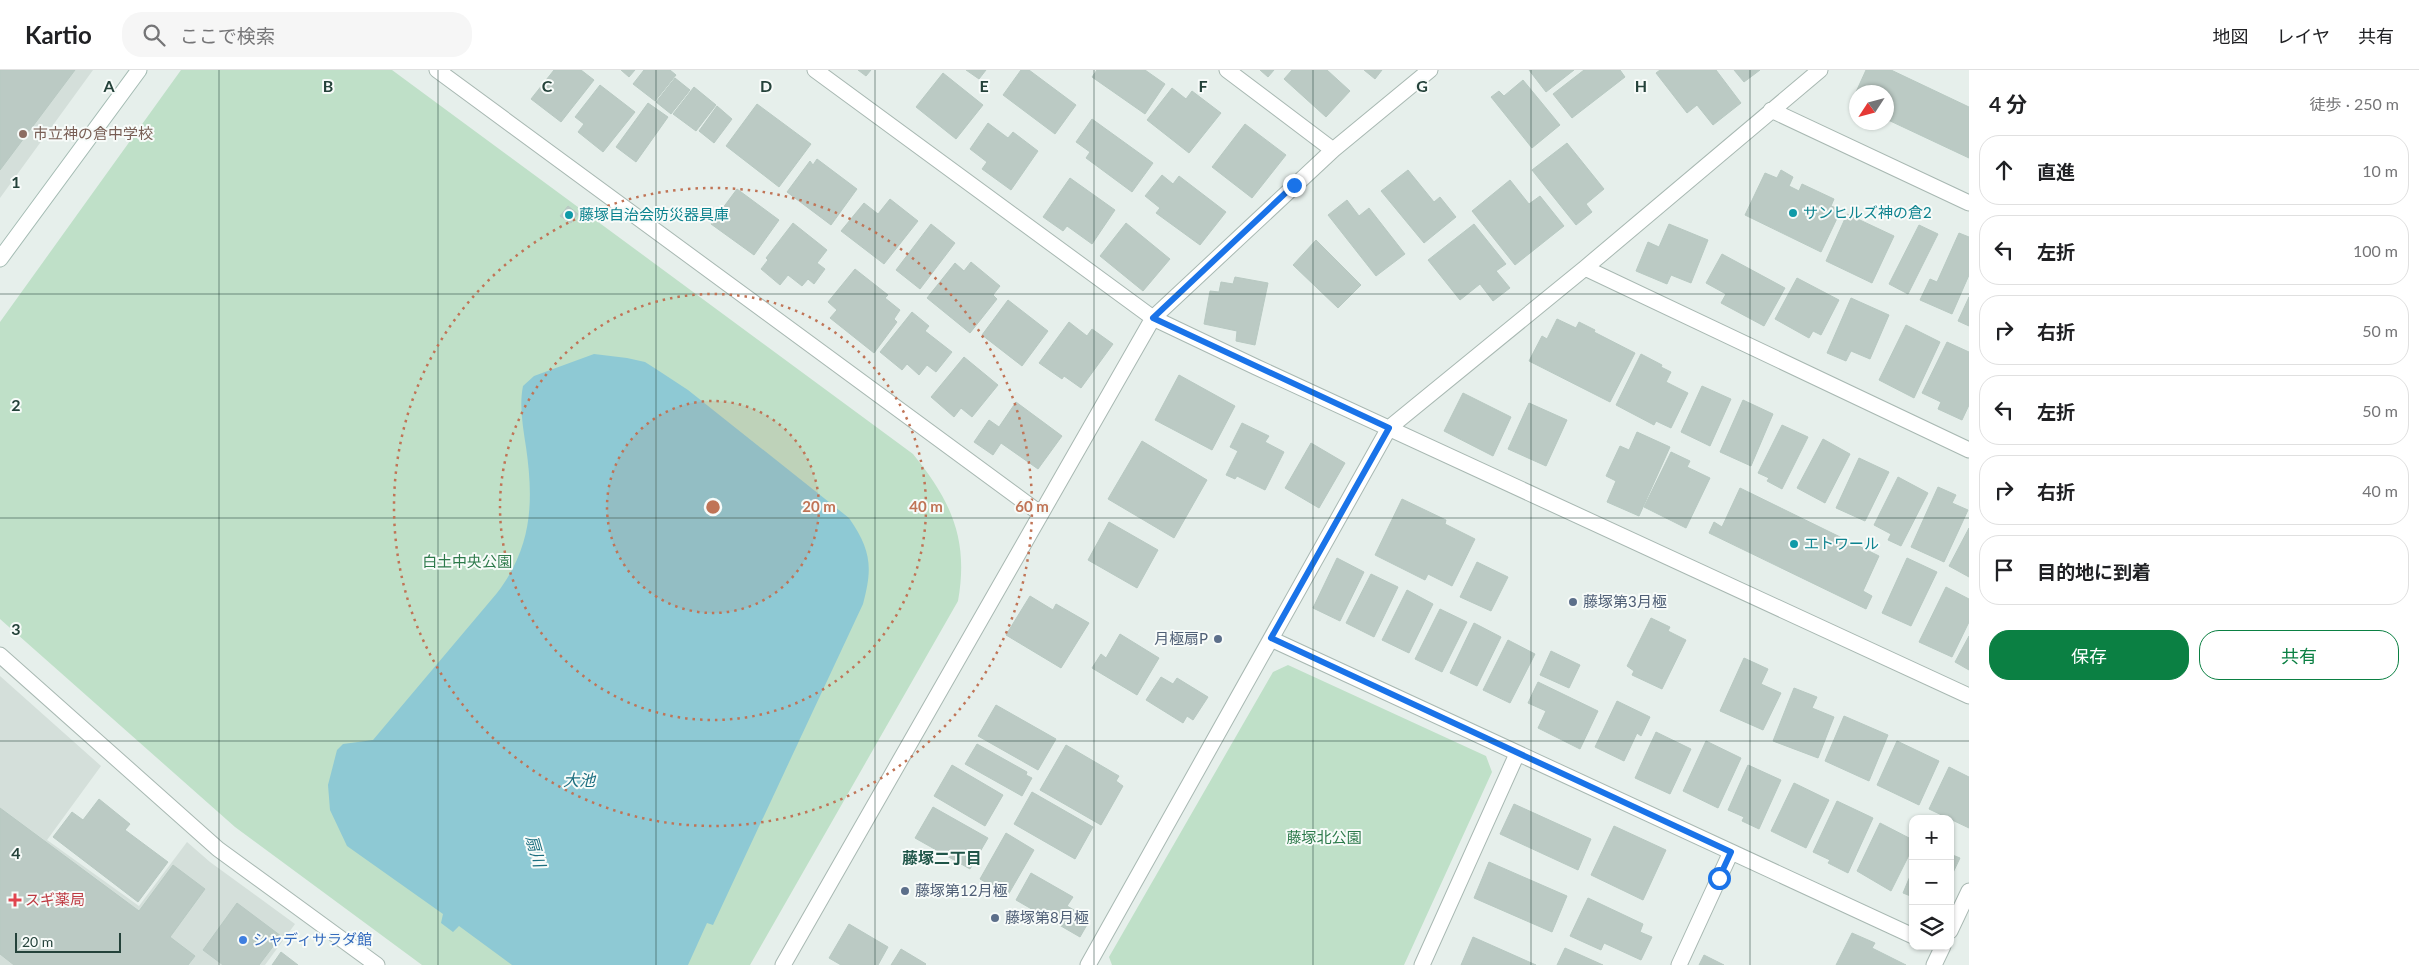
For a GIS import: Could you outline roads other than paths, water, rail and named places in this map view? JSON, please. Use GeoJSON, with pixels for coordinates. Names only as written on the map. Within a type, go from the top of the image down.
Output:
{"type":"FeatureCollection","features":[{"type":"Feature","properties":{"kind":"street"},"geometry":{"type":"LineString","coordinates":[[0,259],[139,70]]}},
{"type":"Feature","properties":{"kind":"street"},"geometry":{"type":"LineString","coordinates":[[437,70],[1041,514]]}},
{"type":"Feature","properties":{"kind":"street"},"geometry":{"type":"LineString","coordinates":[[815,70],[1153,318],[1969,696]]}},
{"type":"Feature","properties":{"kind":"street"},"geometry":{"type":"LineString","coordinates":[[1227,70],[1333,150]]}},
{"type":"Feature","properties":{"kind":"street"},"geometry":{"type":"LineString","coordinates":[[783,965],[1153,318],[1333,150],[1430,70]]}},
{"type":"Feature","properties":{"kind":"street"},"geometry":{"type":"LineString","coordinates":[[1088,965],[1389,428],[1585,268],[1820,70]]}},
{"type":"Feature","properties":{"kind":"street"},"geometry":{"type":"LineString","coordinates":[[1771,110],[1969,203]]}},
{"type":"Feature","properties":{"kind":"street"},"geometry":{"type":"LineString","coordinates":[[1585,268],[1969,450]]}},
{"type":"Feature","properties":{"kind":"street"},"geometry":{"type":"LineString","coordinates":[[1271,638],[1517,754],[1909,934]]}},
{"type":"Feature","properties":{"kind":"street"},"geometry":{"type":"LineString","coordinates":[[0,655],[218,848],[377,965]]}},
{"type":"Feature","properties":{"kind":"street"},"geometry":{"type":"LineString","coordinates":[[1422,965],[1517,754]]}},
{"type":"Feature","properties":{"kind":"street"},"geometry":{"type":"LineString","coordinates":[[1679,965],[1731,852]]}},
{"type":"Feature","properties":{"kind":"street"},"geometry":{"type":"LineString","coordinates":[[1954,923],[1969,891]]}},
{"type":"Feature","properties":{"kind":"street"},"geometry":{"type":"LineString","coordinates":[[1934,965],[1939,950]]}},
{"type":"Feature","properties":{"kind":"water","name":"大池"},"geometry":{"type":"Polygon","coordinates":[[[594,354],[645,362],[688,390],[849,518],[862,540],[868,559],[868,579],[863,604],[713,925],[707,923],[688,965],[512,965],[459,926],[453,932],[441,923],[443,914],[347,846],[330,810],[328,785],[337,750],[343,744],[373,740],[497,593],[509,576],[517,559],[524,541],[530,506],[530,487],[521,409],[523,386],[534,376],[594,354]]]}},
{"type":"Feature","properties":{"kind":"place","name":"市立神の倉中学校"},"geometry":{"type":"Point","coordinates":[23,134]}},
{"type":"Feature","properties":{"kind":"place","name":"サンヒルズ神の倉2"},"geometry":{"type":"Point","coordinates":[1793,213]}},
{"type":"Feature","properties":{"kind":"place","name":"藤塚自治会防災器具庫"},"geometry":{"type":"Point","coordinates":[569,215]}},
{"type":"Feature","properties":{"kind":"place","name":"エトワール"},"geometry":{"type":"Point","coordinates":[1794,544]}},
{"type":"Feature","properties":{"kind":"place","name":"藤塚第3月極"},"geometry":{"type":"Point","coordinates":[1573,602]}},
{"type":"Feature","properties":{"kind":"place","name":"月極扇P"},"geometry":{"type":"Point","coordinates":[1218,639]}},
{"type":"Feature","properties":{"kind":"place","name":"藤塚第12月極"},"geometry":{"type":"Point","coordinates":[905,891]}},
{"type":"Feature","properties":{"kind":"place","name":"スギ薬局"},"geometry":{"type":"Point","coordinates":[15,900]}},
{"type":"Feature","properties":{"kind":"place","name":"藤塚第8月極"},"geometry":{"type":"Point","coordinates":[995,918]}},
{"type":"Feature","properties":{"kind":"place","name":"シャディサラダ館"},"geometry":{"type":"Point","coordinates":[243,940]}},
{"type":"Feature","properties":{"kind":"district","name":"藤塚二丁目"},"geometry":{"type":"Point","coordinates":[942,858]}},
{"type":"Feature","properties":{"kind":"park label","name":"白土中央公園"},"geometry":{"type":"Point","coordinates":[467,562]}},
{"type":"Feature","properties":{"kind":"park label","name":"藤塚北公園"},"geometry":{"type":"Point","coordinates":[1324,838]}},
{"type":"Feature","properties":{"kind":"water label","name":"扇川"},"geometry":{"type":"Point","coordinates":[536,851]}}]}
